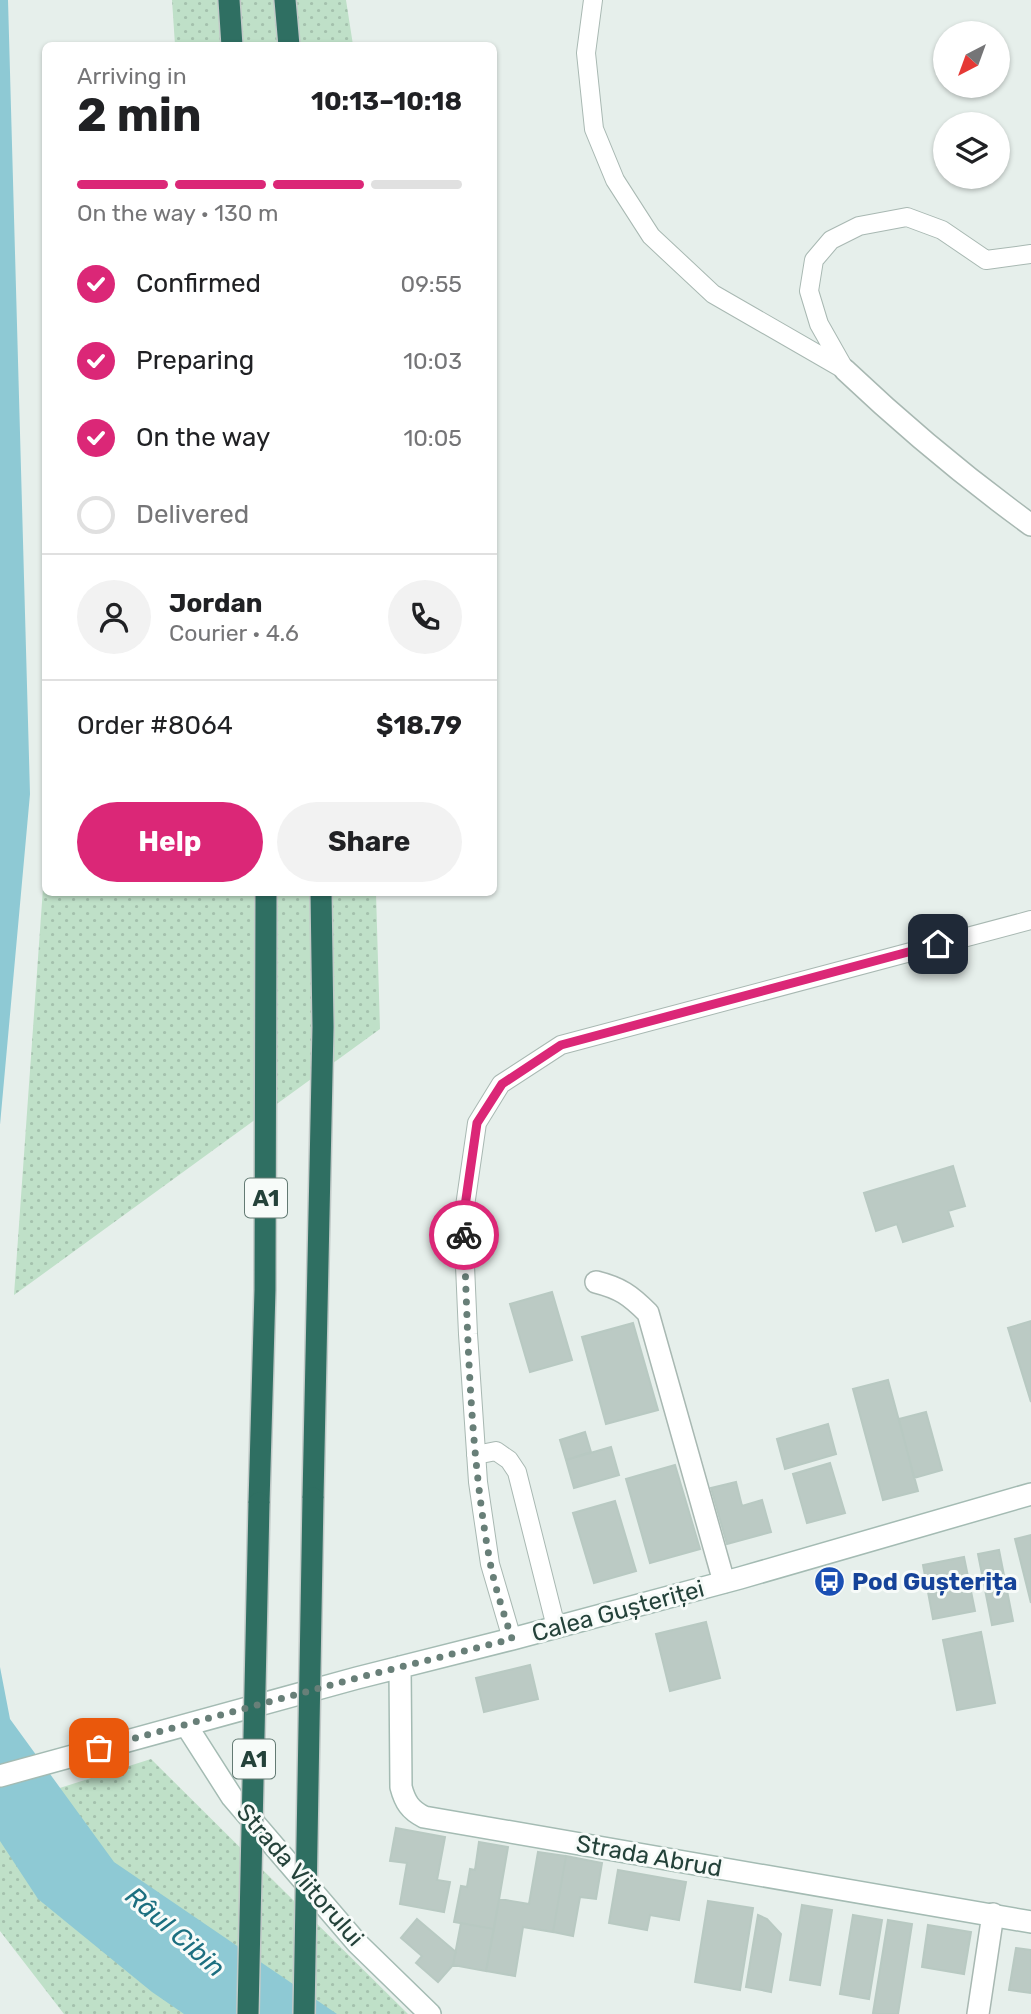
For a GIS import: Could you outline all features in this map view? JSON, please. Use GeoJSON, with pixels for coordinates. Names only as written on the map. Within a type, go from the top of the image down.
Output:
{"type":"FeatureCollection","features":[{"type":"Feature","properties":{"kind":"highway"},"geometry":{"type":"LineString","coordinates":[[229,0],[232,42]]}},
{"type":"Feature","properties":{"kind":"highway"},"geometry":{"type":"LineString","coordinates":[[285,0],[289,42]]}},
{"type":"Feature","properties":{"kind":"highway","name":"A1"},"geometry":{"type":"LineString","coordinates":[[248,2014],[266,1263],[266,896]]}},
{"type":"Feature","properties":{"kind":"highway","name":"A1"},"geometry":{"type":"LineString","coordinates":[[304,2014],[323,1041],[321,896]]}},
{"type":"Feature","properties":{"kind":"street"},"geometry":{"type":"LineString","coordinates":[[845,370],[968,479],[1031,525]]}},
{"type":"Feature","properties":{"kind":"street"},"geometry":{"type":"LineString","coordinates":[[596,1282],[629,1294],[648,1313],[724,1582]]}},
{"type":"Feature","properties":{"kind":"street","name":"Calea Gușteriței"},"geometry":{"type":"LineString","coordinates":[[0,1776],[724,1582],[1031,1494]]}},
{"type":"Feature","properties":{"kind":"street","name":"Strada Abrud"},"geometry":{"type":"LineString","coordinates":[[400,1667],[401,1787],[405,1801],[412,1811],[424,1818],[1031,1922]]}},
{"type":"Feature","properties":{"kind":"street","name":"Strada Viitorului"},"geometry":{"type":"LineString","coordinates":[[186,1725],[232,1797],[357,1943],[429,2014]]}},
{"type":"Feature","properties":{"kind":"street"},"geometry":{"type":"LineString","coordinates":[[978,2014],[993,1914]]}},
{"type":"Feature","properties":{"kind":"lane"},"geometry":{"type":"LineString","coordinates":[[593,0],[586,53],[594,129],[615,180],[651,236],[713,294],[845,370]]}},
{"type":"Feature","properties":{"kind":"lane"},"geometry":{"type":"LineString","coordinates":[[845,370],[819,324],[809,291],[814,260],[831,240],[859,226],[907,217],[942,230],[986,260],[1031,254]]}},
{"type":"Feature","properties":{"kind":"lane"},"geometry":{"type":"LineString","coordinates":[[512,1639],[490,1564],[476,1454],[463,1220],[477,1123],[502,1084],[561,1045],[1031,920]]}},
{"type":"Feature","properties":{"kind":"lane"},"geometry":{"type":"LineString","coordinates":[[476,1454],[496,1451],[509,1460],[517,1472],[556,1627]]}},
{"type":"Feature","properties":{"kind":"green space"},"geometry":{"type":"Polygon","coordinates":[[[172,0],[346,0],[353,42],[175,42],[172,0]]]}},
{"type":"Feature","properties":{"kind":"green space"},"geometry":{"type":"Polygon","coordinates":[[[42,896],[376,896],[380,1029],[14,1295],[42,896]]]}},
{"type":"Feature","properties":{"kind":"green space"},"geometry":{"type":"Polygon","coordinates":[[[151,1759],[408,2014],[64,2014],[0,1931],[0,1807],[151,1759]]]}},
{"type":"Feature","properties":{"kind":"water"},"geometry":{"type":"Polygon","coordinates":[[[0,0],[8,0],[30,794],[0,1125],[0,0]]]}},
{"type":"Feature","properties":{"kind":"water","name":"Râul Cibin"},"geometry":{"type":"Polygon","coordinates":[[[0,1667],[10,1719],[114,1862],[337,2014],[184,2014],[152,1992],[38,1899],[0,1841],[0,1667]]]}},
{"type":"Feature","properties":{"kind":"building"},"geometry":{"type":"Polygon","coordinates":[[[953,1166],[965,1206],[948,1211],[953,1226],[903,1242],[897,1224],[876,1231],[864,1193],[953,1166]]]}},
{"type":"Feature","properties":{"kind":"building"},"geometry":{"type":"Polygon","coordinates":[[[552,1292],[572,1360],[530,1372],[510,1304],[552,1292]]]}},
{"type":"Feature","properties":{"kind":"building"},"geometry":{"type":"Polygon","coordinates":[[[1031,1321],[1031,1402],[1008,1328],[1031,1321]]]}},
{"type":"Feature","properties":{"kind":"building"},"geometry":{"type":"Polygon","coordinates":[[[633,1323],[658,1410],[606,1424],[582,1337],[633,1323]]]}},
{"type":"Feature","properties":{"kind":"building"},"geometry":{"type":"Polygon","coordinates":[[[888,1380],[918,1491],[883,1500],[853,1389],[888,1380]]]}},
{"type":"Feature","properties":{"kind":"building"},"geometry":{"type":"Polygon","coordinates":[[[926,1412],[942,1470],[914,1478],[899,1419],[926,1412]]]}},
{"type":"Feature","properties":{"kind":"building"},"geometry":{"type":"Polygon","coordinates":[[[828,1424],[836,1454],[785,1469],[777,1439],[828,1424]]]}},
{"type":"Feature","properties":{"kind":"building"},"geometry":{"type":"Polygon","coordinates":[[[585,1432],[591,1452],[566,1460],[560,1440],[585,1432]]]}},
{"type":"Feature","properties":{"kind":"building"},"geometry":{"type":"Polygon","coordinates":[[[611,1447],[619,1475],[574,1488],[566,1460],[611,1447]]]}},
{"type":"Feature","properties":{"kind":"building"},"geometry":{"type":"Polygon","coordinates":[[[830,1463],[845,1513],[807,1523],[793,1474],[830,1463]]]}},
{"type":"Feature","properties":{"kind":"building"},"geometry":{"type":"Polygon","coordinates":[[[675,1465],[700,1549],[650,1563],[626,1479],[675,1465]]]}},
{"type":"Feature","properties":{"kind":"building"},"geometry":{"type":"Polygon","coordinates":[[[736,1482],[742,1506],[762,1500],[771,1532],[727,1544],[711,1488],[736,1482]]]}},
{"type":"Feature","properties":{"kind":"building"},"geometry":{"type":"Polygon","coordinates":[[[615,1501],[636,1571],[594,1583],[573,1513],[615,1501]]]}},
{"type":"Feature","properties":{"kind":"building"},"geometry":{"type":"Polygon","coordinates":[[[1031,1535],[1031,1603],[1015,1539],[1031,1535]]]}},
{"type":"Feature","properties":{"kind":"building"},"geometry":{"type":"Polygon","coordinates":[[[999,1550],[1013,1621],[992,1625],[978,1554],[999,1550]]]}},
{"type":"Feature","properties":{"kind":"building"},"geometry":{"type":"Polygon","coordinates":[[[964,1557],[975,1611],[933,1619],[923,1565],[964,1557]]]}},
{"type":"Feature","properties":{"kind":"building"},"geometry":{"type":"Polygon","coordinates":[[[706,1622],[720,1678],[670,1691],[656,1634],[706,1622]]]}},
{"type":"Feature","properties":{"kind":"building"},"geometry":{"type":"Polygon","coordinates":[[[981,1632],[995,1703],[957,1710],[943,1640],[981,1632]]]}},
{"type":"Feature","properties":{"kind":"building"},"geometry":{"type":"Polygon","coordinates":[[[530,1665],[538,1699],[484,1712],[476,1678],[530,1665]]]}},
{"type":"Feature","properties":{"kind":"building"},"geometry":{"type":"Polygon","coordinates":[[[396,1828],[445,1837],[437,1880],[450,1882],[444,1912],[400,1904],[407,1863],[390,1861],[396,1828]]]}},
{"type":"Feature","properties":{"kind":"building"},"geometry":{"type":"Polygon","coordinates":[[[479,1842],[508,1847],[494,1929],[454,1922],[461,1886],[467,1887],[470,1869],[475,1870],[479,1842]]]}},
{"type":"Feature","properties":{"kind":"building"},"geometry":{"type":"Polygon","coordinates":[[[538,1852],[566,1856],[553,1932],[523,1927],[515,1976],[486,1971],[499,1899],[529,1904],[538,1852]]]}},
{"type":"Feature","properties":{"kind":"building"},"geometry":{"type":"Polygon","coordinates":[[[566,1856],[602,1863],[596,1899],[580,1897],[573,1936],[553,1932],[566,1856]]]}},
{"type":"Feature","properties":{"kind":"building"},"geometry":{"type":"Polygon","coordinates":[[[618,1870],[686,1882],[679,1920],[650,1915],[647,1930],[609,1923],[618,1870]]]}},
{"type":"Feature","properties":{"kind":"building"},"geometry":{"type":"Polygon","coordinates":[[[708,1901],[753,1908],[740,1990],[695,1982],[708,1901]]]}},
{"type":"Feature","properties":{"kind":"building"},"geometry":{"type":"Polygon","coordinates":[[[802,1905],[832,1910],[820,1985],[790,1980],[802,1905]]]}},
{"type":"Feature","properties":{"kind":"building"},"geometry":{"type":"Polygon","coordinates":[[[758,1915],[767,1919],[781,1934],[771,1992],[746,1987],[758,1915]]]}},
{"type":"Feature","properties":{"kind":"building"},"geometry":{"type":"Polygon","coordinates":[[[853,1915],[882,1920],[869,1999],[840,1994],[853,1915]]]}},
{"type":"Feature","properties":{"kind":"building"},"geometry":{"type":"Polygon","coordinates":[[[417,1919],[456,1952],[453,1965],[438,1982],[416,1963],[422,1956],[401,1938],[417,1919]]]}},
{"type":"Feature","properties":{"kind":"building"},"geometry":{"type":"Polygon","coordinates":[[[888,1920],[912,1924],[898,2014],[878,2014],[873,2013],[888,1920]]]}},
{"type":"Feature","properties":{"kind":"building"},"geometry":{"type":"Polygon","coordinates":[[[461,1923],[494,1929],[486,1971],[453,1965],[461,1923]]]}},
{"type":"Feature","properties":{"kind":"building"},"geometry":{"type":"Polygon","coordinates":[[[928,1925],[971,1932],[964,1974],[922,1967],[928,1925]]]}},
{"type":"Feature","properties":{"kind":"building"},"geometry":{"type":"Polygon","coordinates":[[[1016,1948],[1031,1950],[1031,1993],[1009,1990],[1016,1948]]]}},
{"type":"Feature","properties":{"kind":"way so far"},"geometry":{"type":"LineString","coordinates":[[99,1748],[512,1639],[490,1564],[478,1482],[464,1235]]}},
{"type":"Feature","properties":{"kind":"place","name":"Pod Gușterița"},"geometry":{"type":"Point","coordinates":[829,1582]}},
{"type":"Feature","properties":{"kind":"route"},"geometry":{"type":"LineString","coordinates":[[464,1235],[463,1220],[477,1123],[502,1084],[561,1045],[938,944]]}}]}
